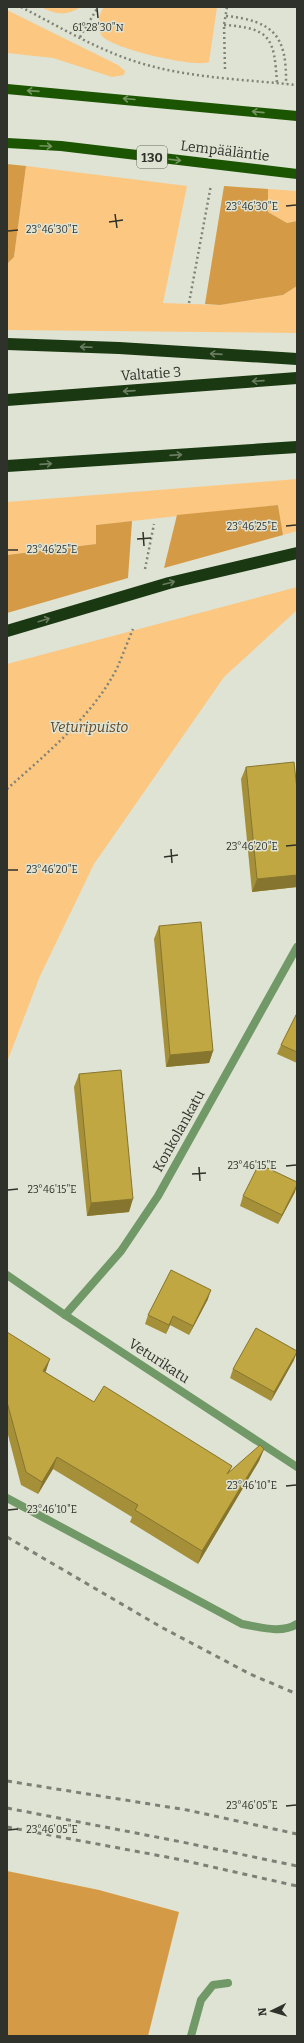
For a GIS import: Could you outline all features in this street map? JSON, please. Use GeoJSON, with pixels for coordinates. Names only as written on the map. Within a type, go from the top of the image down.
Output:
{"type":"FeatureCollection","features":[{"type":"Feature","properties":{"kind":"highway"},"geometry":{"type":"LineString","coordinates":[[7,344],[119,348],[297,359]]}},
{"type":"Feature","properties":{"kind":"highway","name":"Valtatie 3"},"geometry":{"type":"LineString","coordinates":[[7,400],[297,378]]}},
{"type":"Feature","properties":{"kind":"highway"},"geometry":{"type":"LineString","coordinates":[[7,466],[297,447]]}},
{"type":"Feature","properties":{"kind":"highway"},"geometry":{"type":"LineString","coordinates":[[7,631],[169,583],[297,553]]}},
{"type":"Feature","properties":{"kind":"main road"},"geometry":{"type":"LineString","coordinates":[[7,89],[297,116]]}},
{"type":"Feature","properties":{"kind":"main road","name":"Lempääläntie"},"geometry":{"type":"LineString","coordinates":[[7,143],[61,146],[297,174]]}},
{"type":"Feature","properties":{"kind":"street","name":"Konkolankatu"},"geometry":{"type":"LineString","coordinates":[[65,1315],[121,1251],[158,1196],[297,947]]}},
{"type":"Feature","properties":{"kind":"street","name":"Veturikatu"},"geometry":{"type":"LineString","coordinates":[[7,1275],[65,1315],[297,1467]]}},
{"type":"Feature","properties":{"kind":"street"},"geometry":{"type":"LineString","coordinates":[[7,1498],[242,1624],[269,1629],[291,1628],[297,1624]]}},
{"type":"Feature","properties":{"kind":"street"},"geometry":{"type":"LineString","coordinates":[[191,2036],[201,2000],[213,1985],[228,1983]]}},
{"type":"Feature","properties":{"kind":"path"},"geometry":{"type":"LineString","coordinates":[[21,7],[127,59],[150,66],[175,71],[297,85]]}},
{"type":"Feature","properties":{"kind":"path"},"geometry":{"type":"LineString","coordinates":[[80,37],[98,7]]}},
{"type":"Feature","properties":{"kind":"path"},"geometry":{"type":"LineString","coordinates":[[225,68],[224,26],[227,7]]}},
{"type":"Feature","properties":{"kind":"path"},"geometry":{"type":"LineString","coordinates":[[226,16],[246,18],[256,21],[268,27],[276,36],[283,47],[287,61],[286,84]]}},
{"type":"Feature","properties":{"kind":"path"},"geometry":{"type":"LineString","coordinates":[[224,26],[245,26],[264,34],[272,43],[275,54],[277,83]]}},
{"type":"Feature","properties":{"kind":"path"},"geometry":{"type":"LineString","coordinates":[[189,303],[211,185]]}},
{"type":"Feature","properties":{"kind":"path"},"geometry":{"type":"LineString","coordinates":[[144,572],[154,524]]}},
{"type":"Feature","properties":{"kind":"path"},"geometry":{"type":"LineString","coordinates":[[7,789],[55,746],[96,700],[117,667],[133,629]]}},
{"type":"Feature","properties":{"kind":"green space"},"geometry":{"type":"Polygon","coordinates":[[[41,7],[81,7],[71,12],[57,13],[41,7]]]}},
{"type":"Feature","properties":{"kind":"green space"},"geometry":{"type":"Polygon","coordinates":[[[104,7],[217,7],[209,62],[201,63],[172,60],[137,52],[109,41],[102,36],[98,25],[99,18],[104,7]]]}},
{"type":"Feature","properties":{"kind":"green space"},"geometry":{"type":"Polygon","coordinates":[[[7,10],[118,65],[125,71],[124,75],[112,77],[53,58],[7,53],[7,10]]]}},
{"type":"Feature","properties":{"kind":"green space"},"geometry":{"type":"Polygon","coordinates":[[[26,166],[187,186],[163,303],[220,305],[283,295],[297,286],[297,333],[7,330],[7,264],[14,257],[26,166]]]}},
{"type":"Feature","properties":{"kind":"green space"},"geometry":{"type":"Polygon","coordinates":[[[268,189],[297,191],[297,221],[287,223],[268,212],[268,189]]]}},
{"type":"Feature","properties":{"kind":"green space"},"geometry":{"type":"Polygon","coordinates":[[[297,479],[297,531],[283,535],[278,505],[96,525],[96,544],[7,555],[7,502],[297,479]]]}},
{"type":"Feature","properties":{"kind":"green space","name":"Veturipuisto"},"geometry":{"type":"Polygon","coordinates":[[[297,587],[297,610],[224,677],[94,864],[40,976],[7,1062],[7,664],[297,587]]]}},
{"type":"Feature","properties":{"kind":"shaded area"},"geometry":{"type":"Polygon","coordinates":[[[7,164],[26,166],[14,257],[7,264],[7,164]]]}},
{"type":"Feature","properties":{"kind":"shaded area"},"geometry":{"type":"Polygon","coordinates":[[[224,186],[268,189],[268,212],[287,223],[297,221],[297,286],[283,295],[220,305],[205,304],[224,186]]]}},
{"type":"Feature","properties":{"kind":"shaded area"},"geometry":{"type":"Polygon","coordinates":[[[278,505],[283,535],[164,568],[177,515],[278,505]]]}},
{"type":"Feature","properties":{"kind":"shaded area"},"geometry":{"type":"Polygon","coordinates":[[[132,521],[128,578],[7,613],[7,555],[96,544],[96,525],[132,521]]]}},
{"type":"Feature","properties":{"kind":"shaded area"},"geometry":{"type":"Polygon","coordinates":[[[7,1871],[99,1890],[179,1912],[148,2036],[7,2036],[7,1871]]]}},
{"type":"Feature","properties":{"kind":"building"},"geometry":{"type":"Polygon","coordinates":[[[294,762],[297,790],[297,875],[257,879],[246,767],[294,762]]]}},
{"type":"Feature","properties":{"kind":"building"},"geometry":{"type":"Polygon","coordinates":[[[201,922],[213,1051],[170,1055],[159,926],[201,922]]]}},
{"type":"Feature","properties":{"kind":"building"},"geometry":{"type":"Polygon","coordinates":[[[297,1013],[297,1052],[281,1045],[297,1013]]]}},
{"type":"Feature","properties":{"kind":"building"},"geometry":{"type":"Polygon","coordinates":[[[121,1070],[133,1199],[91,1203],[79,1074],[121,1070]]]}},
{"type":"Feature","properties":{"kind":"building"},"geometry":{"type":"Polygon","coordinates":[[[259,1164],[297,1182],[297,1185],[282,1215],[243,1196],[259,1164]]]}},
{"type":"Feature","properties":{"kind":"building"},"geometry":{"type":"Polygon","coordinates":[[[171,1270],[211,1290],[193,1326],[173,1316],[169,1325],[148,1315],[171,1270]]]}},
{"type":"Feature","properties":{"kind":"building"},"geometry":{"type":"Polygon","coordinates":[[[256,1328],[297,1351],[274,1392],[233,1369],[256,1328]]]}},
{"type":"Feature","properties":{"kind":"building"},"geometry":{"type":"Polygon","coordinates":[[[7,1332],[50,1359],[43,1371],[94,1402],[104,1386],[232,1466],[227,1474],[260,1445],[264,1449],[202,1551],[135,1510],[138,1505],[57,1457],[42,1482],[26,1472],[7,1402],[7,1332]]]}},
{"type":"Feature","properties":{"kind":"railway"},"geometry":{"type":"LineString","coordinates":[[7,1537],[161,1627],[250,1674],[297,1694]]}},
{"type":"Feature","properties":{"kind":"railway"},"geometry":{"type":"LineString","coordinates":[[7,1781],[187,1810],[297,1834]]}},
{"type":"Feature","properties":{"kind":"railway"},"geometry":{"type":"LineString","coordinates":[[7,1808],[297,1866]]}},
{"type":"Feature","properties":{"kind":"railway"},"geometry":{"type":"LineString","coordinates":[[7,1827],[177,1859],[297,1886]]}}]}
